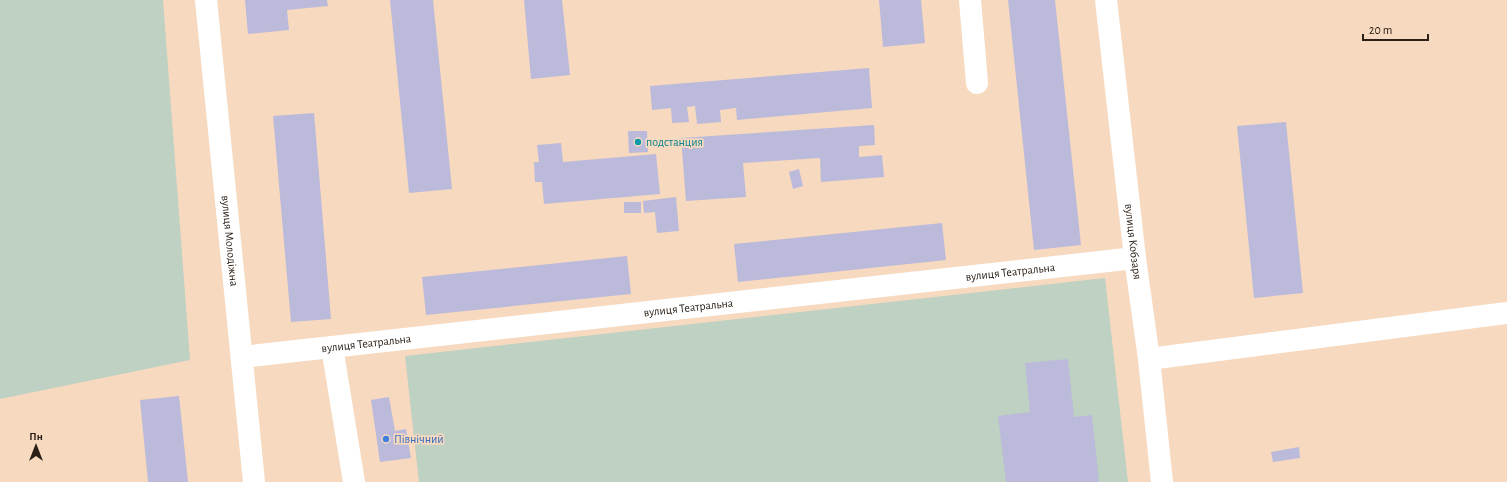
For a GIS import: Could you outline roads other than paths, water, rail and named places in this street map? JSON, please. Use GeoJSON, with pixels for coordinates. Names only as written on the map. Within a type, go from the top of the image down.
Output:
{"type":"FeatureCollection","features":[{"type":"Feature","properties":{"kind":"street","name":"вулиця Молодіжна"},"geometry":{"type":"LineString","coordinates":[[206,0],[254,482]]}},
{"type":"Feature","properties":{"kind":"street"},"geometry":{"type":"LineString","coordinates":[[970,0],[977,83]]}},
{"type":"Feature","properties":{"kind":"street","name":"вулиця Кобзаря"},"geometry":{"type":"LineString","coordinates":[[1106,0],[1135,258],[1149,359],[1162,482]]}},
{"type":"Feature","properties":{"kind":"street","name":"вулиця Театральна"},"geometry":{"type":"LineString","coordinates":[[242,357],[1135,258]]}},
{"type":"Feature","properties":{"kind":"street"},"geometry":{"type":"LineString","coordinates":[[1149,359],[1507,313]]}},
{"type":"Feature","properties":{"kind":"street"},"geometry":{"type":"LineString","coordinates":[[332,347],[354,482]]}},
{"type":"Feature","properties":{"kind":"place","name":"подстанция"},"geometry":{"type":"Point","coordinates":[638,142]}},
{"type":"Feature","properties":{"kind":"place","name":"Північний"},"geometry":{"type":"Point","coordinates":[386,439]}}]}
